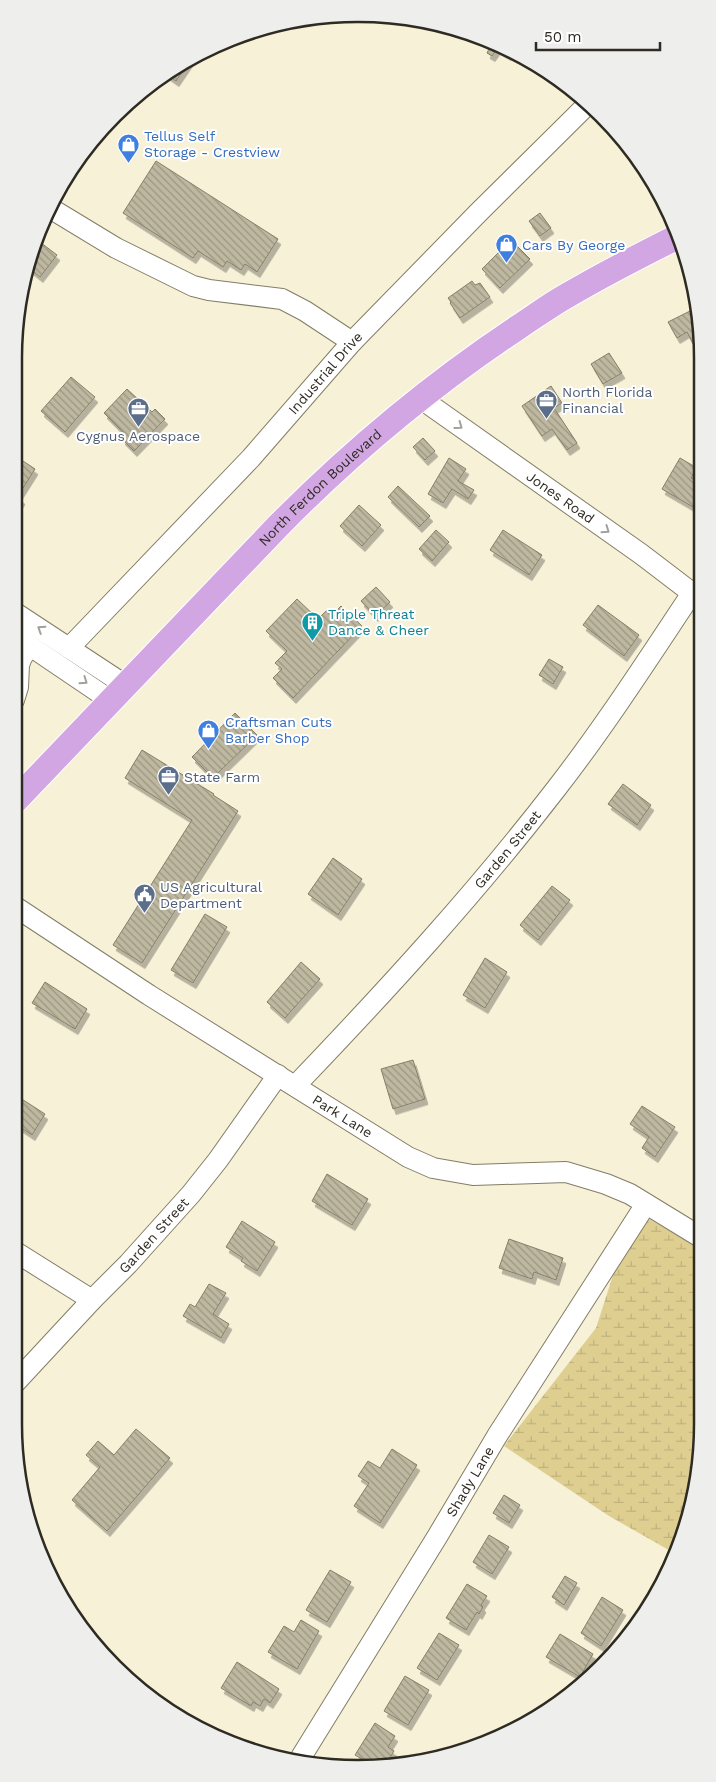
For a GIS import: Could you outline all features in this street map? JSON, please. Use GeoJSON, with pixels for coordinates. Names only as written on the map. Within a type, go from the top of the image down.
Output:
{"type":"FeatureCollection","features":[{"type":"Feature","properties":{"kind":"main road","name":"North Ferdon Boulevard"},"geometry":{"type":"LineString","coordinates":[[22,794],[311,492],[382,428],[473,357],[566,296],[672,240]]}},
{"type":"Feature","properties":{"kind":"street","name":"Industrial Drive"},"geometry":{"type":"LineString","coordinates":[[69,648],[251,458],[352,342],[478,212],[583,110]]}},
{"type":"Feature","properties":{"kind":"street"},"geometry":{"type":"LineString","coordinates":[[56,212],[116,248],[193,286],[209,290],[282,299],[305,311],[352,342]]}},
{"type":"Feature","properties":{"kind":"street","name":"Jones Road"},"geometry":{"type":"LineString","coordinates":[[420,398],[641,554],[694,594]]}},
{"type":"Feature","properties":{"kind":"street","name":"Garden Street"},"geometry":{"type":"LineString","coordinates":[[22,1375],[128,1264],[191,1194],[286,1081],[433,939],[505,854],[558,787],[694,599]]}},
{"type":"Feature","properties":{"kind":"street"},"geometry":{"type":"LineString","coordinates":[[22,617],[69,648],[118,692]]}},
{"type":"Feature","properties":{"kind":"street"},"geometry":{"type":"LineString","coordinates":[[22,657],[22,641],[118,692]]}},
{"type":"Feature","properties":{"kind":"street","name":"Park Lane"},"geometry":{"type":"LineString","coordinates":[[22,911],[149,995],[408,1157],[433,1168],[473,1175],[566,1172],[606,1184],[630,1194],[694,1233]]}},
{"type":"Feature","properties":{"kind":"street","name":"Shady Lane"},"geometry":{"type":"LineString","coordinates":[[302,1755],[498,1436],[646,1204]]}},
{"type":"Feature","properties":{"kind":"street"},"geometry":{"type":"LineString","coordinates":[[22,1256],[92,1300]]}},
{"type":"Feature","properties":{"kind":"green space"},"geometry":{"type":"Polygon","coordinates":[[[647,1218],[694,1244],[693,1446],[691,1468],[682,1511],[669,1550],[609,1516],[504,1446],[596,1328],[616,1266],[647,1218]]]}},
{"type":"Feature","properties":{"kind":"building"},"geometry":{"type":"Polygon","coordinates":[[[489,49],[495,52],[492,56],[487,53],[489,49]]]}},
{"type":"Feature","properties":{"kind":"building"},"geometry":{"type":"Polygon","coordinates":[[[182,72],[176,81],[173,79],[182,72]]]}},
{"type":"Feature","properties":{"kind":"building"},"geometry":{"type":"Polygon","coordinates":[[[156,161],[278,239],[257,272],[245,264],[241,270],[227,261],[223,267],[198,251],[193,258],[123,213],[156,161]]]}},
{"type":"Feature","properties":{"kind":"building"},"geometry":{"type":"Polygon","coordinates":[[[540,213],[551,228],[540,236],[529,221],[540,213]]]}},
{"type":"Feature","properties":{"kind":"building","name":"Cars By George"},"geometry":{"type":"Polygon","coordinates":[[[511,240],[530,259],[500,288],[482,269],[511,240]]]}},
{"type":"Feature","properties":{"kind":"building"},"geometry":{"type":"Polygon","coordinates":[[[42,244],[57,255],[40,277],[34,272],[42,244]]]}},
{"type":"Feature","properties":{"kind":"building"},"geometry":{"type":"Polygon","coordinates":[[[472,281],[475,285],[480,283],[490,297],[460,318],[448,298],[472,281]]]}},
{"type":"Feature","properties":{"kind":"building"},"geometry":{"type":"Polygon","coordinates":[[[690,311],[693,344],[687,332],[677,338],[668,322],[690,311]]]}},
{"type":"Feature","properties":{"kind":"building"},"geometry":{"type":"Polygon","coordinates":[[[609,353],[622,373],[603,384],[591,364],[609,353]]]}},
{"type":"Feature","properties":{"kind":"building"},"geometry":{"type":"Polygon","coordinates":[[[71,377],[95,397],[65,432],[41,411],[71,377]]]}},
{"type":"Feature","properties":{"kind":"building","name":"North Florida Financial"},"geometry":{"type":"Polygon","coordinates":[[[551,386],[562,403],[554,408],[577,443],[567,450],[552,429],[542,436],[522,406],[551,386]]]}},
{"type":"Feature","properties":{"kind":"building","name":"Cygnus Aerospace"},"geometry":{"type":"Polygon","coordinates":[[[127,389],[152,412],[155,409],[165,419],[134,451],[122,439],[126,435],[104,413],[127,389]]]}},
{"type":"Feature","properties":{"kind":"building"},"geometry":{"type":"Polygon","coordinates":[[[423,438],[435,451],[425,460],[413,447],[423,438]]]}},
{"type":"Feature","properties":{"kind":"building"},"geometry":{"type":"Polygon","coordinates":[[[449,458],[466,469],[458,481],[474,490],[468,499],[452,489],[443,503],[428,494],[449,458]]]}},
{"type":"Feature","properties":{"kind":"building"},"geometry":{"type":"Polygon","coordinates":[[[680,458],[694,466],[694,473],[691,478],[694,480],[693,507],[662,489],[680,458]]]}},
{"type":"Feature","properties":{"kind":"building"},"geometry":{"type":"Polygon","coordinates":[[[22,460],[35,469],[22,490],[22,460]]]}},
{"type":"Feature","properties":{"kind":"building"},"geometry":{"type":"Polygon","coordinates":[[[398,486],[430,516],[419,527],[388,497],[398,486]]]}},
{"type":"Feature","properties":{"kind":"building"},"geometry":{"type":"Polygon","coordinates":[[[359,505],[381,525],[362,546],[340,526],[359,505]]]}},
{"type":"Feature","properties":{"kind":"building"},"geometry":{"type":"Polygon","coordinates":[[[436,530],[449,542],[432,561],[419,549],[436,530]]]}},
{"type":"Feature","properties":{"kind":"building"},"geometry":{"type":"Polygon","coordinates":[[[503,530],[542,555],[529,575],[490,550],[503,530]]]}},
{"type":"Feature","properties":{"kind":"building"},"geometry":{"type":"Polygon","coordinates":[[[376,587],[390,602],[375,616],[361,601],[376,587]]]}},
{"type":"Feature","properties":{"kind":"building","name":"Triple Threat Dance & Cheer"},"geometry":{"type":"Polygon","coordinates":[[[297,599],[318,619],[328,609],[333,614],[341,606],[362,626],[293,698],[273,678],[282,669],[275,663],[287,651],[266,631],[297,599]]]}},
{"type":"Feature","properties":{"kind":"building"},"geometry":{"type":"Polygon","coordinates":[[[598,605],[639,635],[624,656],[583,625],[598,605]]]}},
{"type":"Feature","properties":{"kind":"building"},"geometry":{"type":"Polygon","coordinates":[[[549,659],[563,667],[553,684],[539,675],[549,659]]]}},
{"type":"Feature","properties":{"kind":"building"},"geometry":{"type":"Polygon","coordinates":[[[235,713],[257,735],[213,778],[192,757],[235,713]]]}},
{"type":"Feature","properties":{"kind":"building"},"geometry":{"type":"Polygon","coordinates":[[[142,750],[238,811],[142,963],[113,945],[192,820],[125,778],[142,750]]]}},
{"type":"Feature","properties":{"kind":"building"},"geometry":{"type":"Polygon","coordinates":[[[623,784],[651,805],[637,825],[608,804],[623,784]]]}},
{"type":"Feature","properties":{"kind":"building"},"geometry":{"type":"Polygon","coordinates":[[[333,858],[362,879],[338,915],[308,894],[333,858]]]}},
{"type":"Feature","properties":{"kind":"building"},"geometry":{"type":"Polygon","coordinates":[[[552,886],[570,900],[538,940],[520,925],[552,886]]]}},
{"type":"Feature","properties":{"kind":"building"},"geometry":{"type":"Polygon","coordinates":[[[205,914],[227,927],[193,983],[171,970],[205,914]]]}},
{"type":"Feature","properties":{"kind":"building"},"geometry":{"type":"Polygon","coordinates":[[[485,958],[507,972],[485,1008],[463,995],[485,958]]]}},
{"type":"Feature","properties":{"kind":"building"},"geometry":{"type":"Polygon","coordinates":[[[301,962],[320,979],[285,1018],[267,1002],[301,962]]]}},
{"type":"Feature","properties":{"kind":"building"},"geometry":{"type":"Polygon","coordinates":[[[45,982],[87,1009],[75,1029],[32,1003],[45,982]]]}},
{"type":"Feature","properties":{"kind":"building"},"geometry":{"type":"Polygon","coordinates":[[[413,1060],[425,1099],[393,1109],[381,1069],[413,1060]]]}},
{"type":"Feature","properties":{"kind":"building"},"geometry":{"type":"Polygon","coordinates":[[[22,1099],[45,1114],[32,1135],[22,1128],[22,1099]]]}},
{"type":"Feature","properties":{"kind":"building"},"geometry":{"type":"Polygon","coordinates":[[[642,1106],[675,1127],[655,1157],[642,1148],[649,1137],[630,1124],[642,1106]]]}},
{"type":"Feature","properties":{"kind":"building"},"geometry":{"type":"Polygon","coordinates":[[[327,1174],[368,1199],[352,1225],[312,1201],[327,1174]]]}},
{"type":"Feature","properties":{"kind":"building"},"geometry":{"type":"Polygon","coordinates":[[[242,1221],[275,1242],[257,1271],[241,1261],[243,1258],[226,1247],[242,1221]]]}},
{"type":"Feature","properties":{"kind":"building"},"geometry":{"type":"Polygon","coordinates":[[[509,1239],[563,1258],[556,1280],[534,1272],[532,1279],[499,1268],[509,1239]]]}},
{"type":"Feature","properties":{"kind":"building"},"geometry":{"type":"Polygon","coordinates":[[[209,1284],[226,1293],[213,1314],[229,1324],[221,1338],[183,1316],[190,1304],[195,1307],[209,1284]]]}},
{"type":"Feature","properties":{"kind":"building"},"geometry":{"type":"Polygon","coordinates":[[[136,1429],[170,1458],[107,1531],[72,1500],[100,1467],[86,1455],[98,1441],[114,1455],[136,1429]]]}},
{"type":"Feature","properties":{"kind":"building"},"geometry":{"type":"Polygon","coordinates":[[[392,1449],[417,1465],[380,1523],[354,1506],[369,1483],[358,1476],[368,1461],[380,1468],[392,1449]]]}},
{"type":"Feature","properties":{"kind":"building"},"geometry":{"type":"Polygon","coordinates":[[[504,1495],[520,1505],[509,1523],[493,1513],[504,1495]]]}},
{"type":"Feature","properties":{"kind":"building"},"geometry":{"type":"Polygon","coordinates":[[[489,1535],[509,1547],[492,1574],[473,1562],[489,1535]]]}},
{"type":"Feature","properties":{"kind":"building"},"geometry":{"type":"Polygon","coordinates":[[[330,1570],[351,1582],[327,1622],[306,1610],[330,1570]]]}},
{"type":"Feature","properties":{"kind":"building"},"geometry":{"type":"Polygon","coordinates":[[[565,1576],[577,1583],[564,1605],[552,1597],[565,1576]]]}},
{"type":"Feature","properties":{"kind":"building"},"geometry":{"type":"Polygon","coordinates":[[[467,1584],[487,1596],[481,1605],[483,1607],[479,1614],[477,1612],[466,1630],[446,1618],[467,1584]]]}},
{"type":"Feature","properties":{"kind":"building"},"geometry":{"type":"Polygon","coordinates":[[[602,1597],[623,1610],[601,1646],[581,1633],[602,1597]]]}},
{"type":"Feature","properties":{"kind":"building"},"geometry":{"type":"Polygon","coordinates":[[[301,1620],[319,1631],[297,1669],[268,1652],[284,1626],[294,1632],[301,1620]]]}},
{"type":"Feature","properties":{"kind":"building"},"geometry":{"type":"Polygon","coordinates":[[[439,1633],[459,1645],[437,1680],[417,1668],[439,1633]]]}},
{"type":"Feature","properties":{"kind":"building"},"geometry":{"type":"Polygon","coordinates":[[[560,1634],[593,1654],[579,1676],[546,1657],[560,1634]]]}},
{"type":"Feature","properties":{"kind":"building"},"geometry":{"type":"Polygon","coordinates":[[[237,1662],[279,1689],[270,1703],[264,1699],[260,1706],[253,1702],[251,1706],[221,1688],[237,1662]]]}},
{"type":"Feature","properties":{"kind":"building"},"geometry":{"type":"Polygon","coordinates":[[[405,1676],[429,1690],[408,1725],[384,1711],[405,1676]]]}},
{"type":"Feature","properties":{"kind":"building"},"geometry":{"type":"Polygon","coordinates":[[[375,1723],[395,1736],[388,1747],[394,1751],[390,1758],[363,1760],[355,1755],[375,1723]]]}},
{"type":"Feature","properties":{"kind":"place","name":"Tellus Self Storage - Crestview"},"geometry":{"type":"Point","coordinates":[128,163]}},
{"type":"Feature","properties":{"kind":"place","name":"Cars By George"},"geometry":{"type":"Point","coordinates":[506,264]}},
{"type":"Feature","properties":{"kind":"place","name":"North Florida Financial"},"geometry":{"type":"Point","coordinates":[546,419]}},
{"type":"Feature","properties":{"kind":"place","name":"Cygnus Aerospace"},"geometry":{"type":"Point","coordinates":[138,427]}},
{"type":"Feature","properties":{"kind":"place","name":"Triple Threat Dance & Cheer"},"geometry":{"type":"Point","coordinates":[312,641]}},
{"type":"Feature","properties":{"kind":"place","name":"Craftsman Cuts Barber Shop"},"geometry":{"type":"Point","coordinates":[209,749]}},
{"type":"Feature","properties":{"kind":"place","name":"State Farm"},"geometry":{"type":"Point","coordinates":[168,796]}},
{"type":"Feature","properties":{"kind":"place","name":"US Agricultural Department"},"geometry":{"type":"Point","coordinates":[144,914]}}]}
